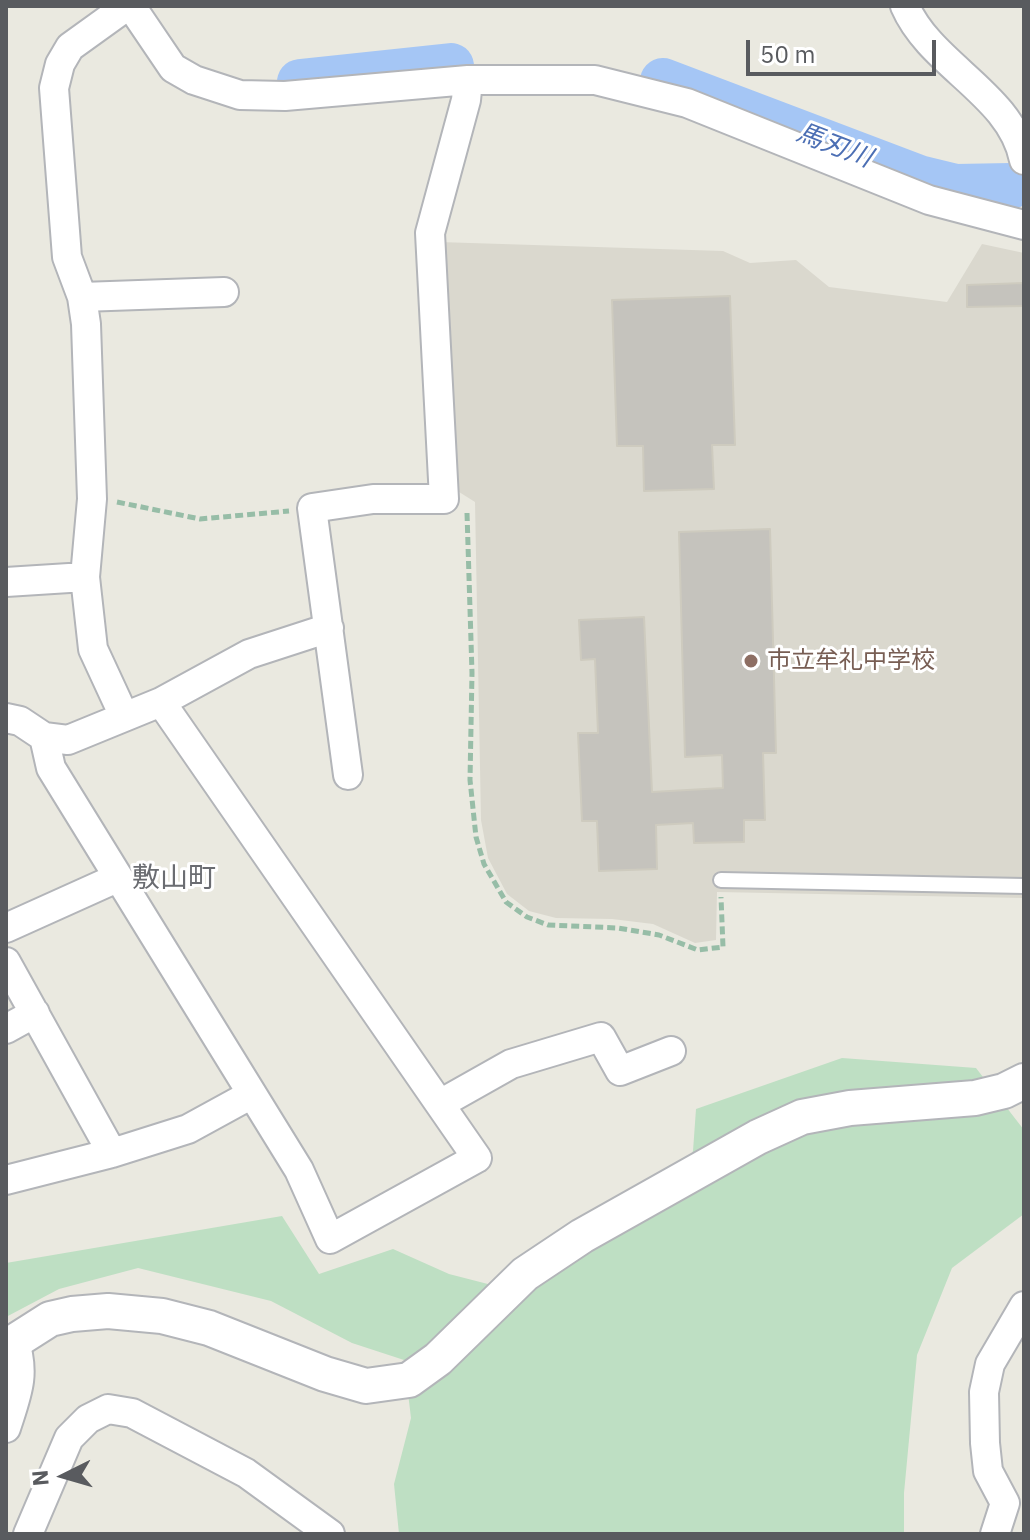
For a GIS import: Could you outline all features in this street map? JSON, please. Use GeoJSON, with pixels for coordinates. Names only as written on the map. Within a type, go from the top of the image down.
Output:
{"type":"FeatureCollection","features":[{"type":"Feature","properties":{"kind":"street"},"geometry":{"type":"LineString","coordinates":[[124,716],[93,649],[85,577],[92,499],[86,324],[82,297],[67,257],[54,88],[60,64],[70,47],[129,6],[173,68],[194,80],[240,95],[285,96],[468,80],[595,80],[687,103],[929,200],[1024,225]]}},
{"type":"Feature","properties":{"kind":"street"},"geometry":{"type":"LineString","coordinates":[[905,6],[912,23],[930,44],[999,111],[1021,147],[1024,160]]}},
{"type":"Feature","properties":{"kind":"street"},"geometry":{"type":"LineString","coordinates":[[348,775],[312,508],[373,499],[444,499],[430,233],[466,100],[468,80]]}},
{"type":"Feature","properties":{"kind":"street"},"geometry":{"type":"LineString","coordinates":[[82,297],[224,292]]}},
{"type":"Feature","properties":{"kind":"street"},"geometry":{"type":"LineString","coordinates":[[6,582],[85,577]]}},
{"type":"Feature","properties":{"kind":"street"},"geometry":{"type":"LineString","coordinates":[[6,718],[20,721],[44,737],[68,740],[161,702],[249,654],[329,628]]}},
{"type":"Feature","properties":{"kind":"street"},"geometry":{"type":"LineString","coordinates":[[44,737],[51,768],[299,1170],[330,1239],[477,1158],[161,702]]}},
{"type":"Feature","properties":{"kind":"street"},"geometry":{"type":"LineString","coordinates":[[6,928],[117,878]]}},
{"type":"Feature","properties":{"kind":"street"},"geometry":{"type":"LineString","coordinates":[[6,962],[112,1153]]}},
{"type":"Feature","properties":{"kind":"street"},"geometry":{"type":"LineString","coordinates":[[6,1029],[35,1013]]}},
{"type":"Feature","properties":{"kind":"street"},"geometry":{"type":"LineString","coordinates":[[440,1104],[511,1064],[601,1037],[620,1071],[671,1051]]}},
{"type":"Feature","properties":{"kind":"street"},"geometry":{"type":"LineString","coordinates":[[6,1428],[20,1383],[21,1360],[10,1344],[50,1319],[108,1311],[162,1316],[209,1328],[325,1374],[366,1386],[409,1380],[438,1359],[525,1274],[582,1236],[758,1137],[802,1117],[850,1108],[975,1098],[1004,1091],[1024,1081]]}},
{"type":"Feature","properties":{"kind":"street"},"geometry":{"type":"LineString","coordinates":[[6,1180],[112,1153],[188,1129],[252,1094]]}},
{"type":"Feature","properties":{"kind":"street"},"geometry":{"type":"LineString","coordinates":[[995,1534],[1014,1504],[988,1471],[984,1392],[990,1364],[1024,1306]]}},
{"type":"Feature","properties":{"kind":"street"},"geometry":{"type":"LineString","coordinates":[[28,1534],[69,1438],[88,1419],[108,1409],[132,1413],[246,1473],[330,1534]]}},
{"type":"Feature","properties":{"kind":"lane"},"geometry":{"type":"LineString","coordinates":[[721,880],[1024,886]]}},
{"type":"Feature","properties":{"kind":"path"},"geometry":{"type":"LineString","coordinates":[[92,499],[200,519],[312,508]]}},
{"type":"Feature","properties":{"kind":"path"},"geometry":{"type":"LineString","coordinates":[[444,499],[467,510],[472,795],[476,837],[484,864],[506,902],[527,917],[548,925],[618,928],[659,935],[698,950],[723,947],[721,880]]}},
{"type":"Feature","properties":{"kind":"shaded area","name":"市立牟礼中学校"},"geometry":{"type":"Polygon","coordinates":[[[439,242],[723,251],[750,263],[796,260],[829,287],[947,302],[982,244],[1024,253],[1024,898],[717,892],[716,940],[695,943],[653,924],[612,919],[556,918],[529,911],[507,894],[488,858],[481,820],[475,502],[448,485],[439,242]]]}},
{"type":"Feature","properties":{"kind":"green space"},"geometry":{"type":"Polygon","coordinates":[[[842,1058],[976,1068],[1024,1130],[1024,1214],[952,1268],[917,1355],[904,1493],[904,1534],[399,1534],[394,1484],[411,1418],[404,1360],[352,1343],[271,1301],[138,1268],[59,1289],[6,1317],[6,1263],[282,1216],[319,1274],[393,1249],[449,1274],[515,1291],[664,1211],[693,1151],[696,1109],[842,1058]]]}},
{"type":"Feature","properties":{"kind":"building"},"geometry":{"type":"Polygon","coordinates":[[[1024,283],[1024,306],[967,307],[967,285],[1024,283]]]}},
{"type":"Feature","properties":{"kind":"building"},"geometry":{"type":"Polygon","coordinates":[[[730,296],[735,445],[712,445],[714,489],[644,491],[643,446],[617,446],[612,300],[730,296]]]}},
{"type":"Feature","properties":{"kind":"building"},"geometry":{"type":"Polygon","coordinates":[[[770,529],[776,753],[763,753],[765,820],[744,820],[744,842],[694,843],[693,823],[656,825],[657,869],[599,871],[597,821],[582,821],[578,733],[598,733],[595,659],[581,660],[579,620],[644,617],[652,792],[723,788],[722,755],[685,757],[679,532],[770,529]]]}},
{"type":"Feature","properties":{"kind":"waterway","name":"馬刃川"},"geometry":{"type":"LineString","coordinates":[[300,82],[451,66]]}},
{"type":"Feature","properties":{"kind":"waterway","name":"馬刃川"},"geometry":{"type":"LineString","coordinates":[[663,81],[919,178],[956,187],[1011,186]]}},
{"type":"Feature","properties":{"kind":"place","name":"市立牟礼中学校"},"geometry":{"type":"Point","coordinates":[751,661]}},
{"type":"Feature","properties":{"kind":"district","name":"敷山町"},"geometry":{"type":"Point","coordinates":[174,879]}}]}
